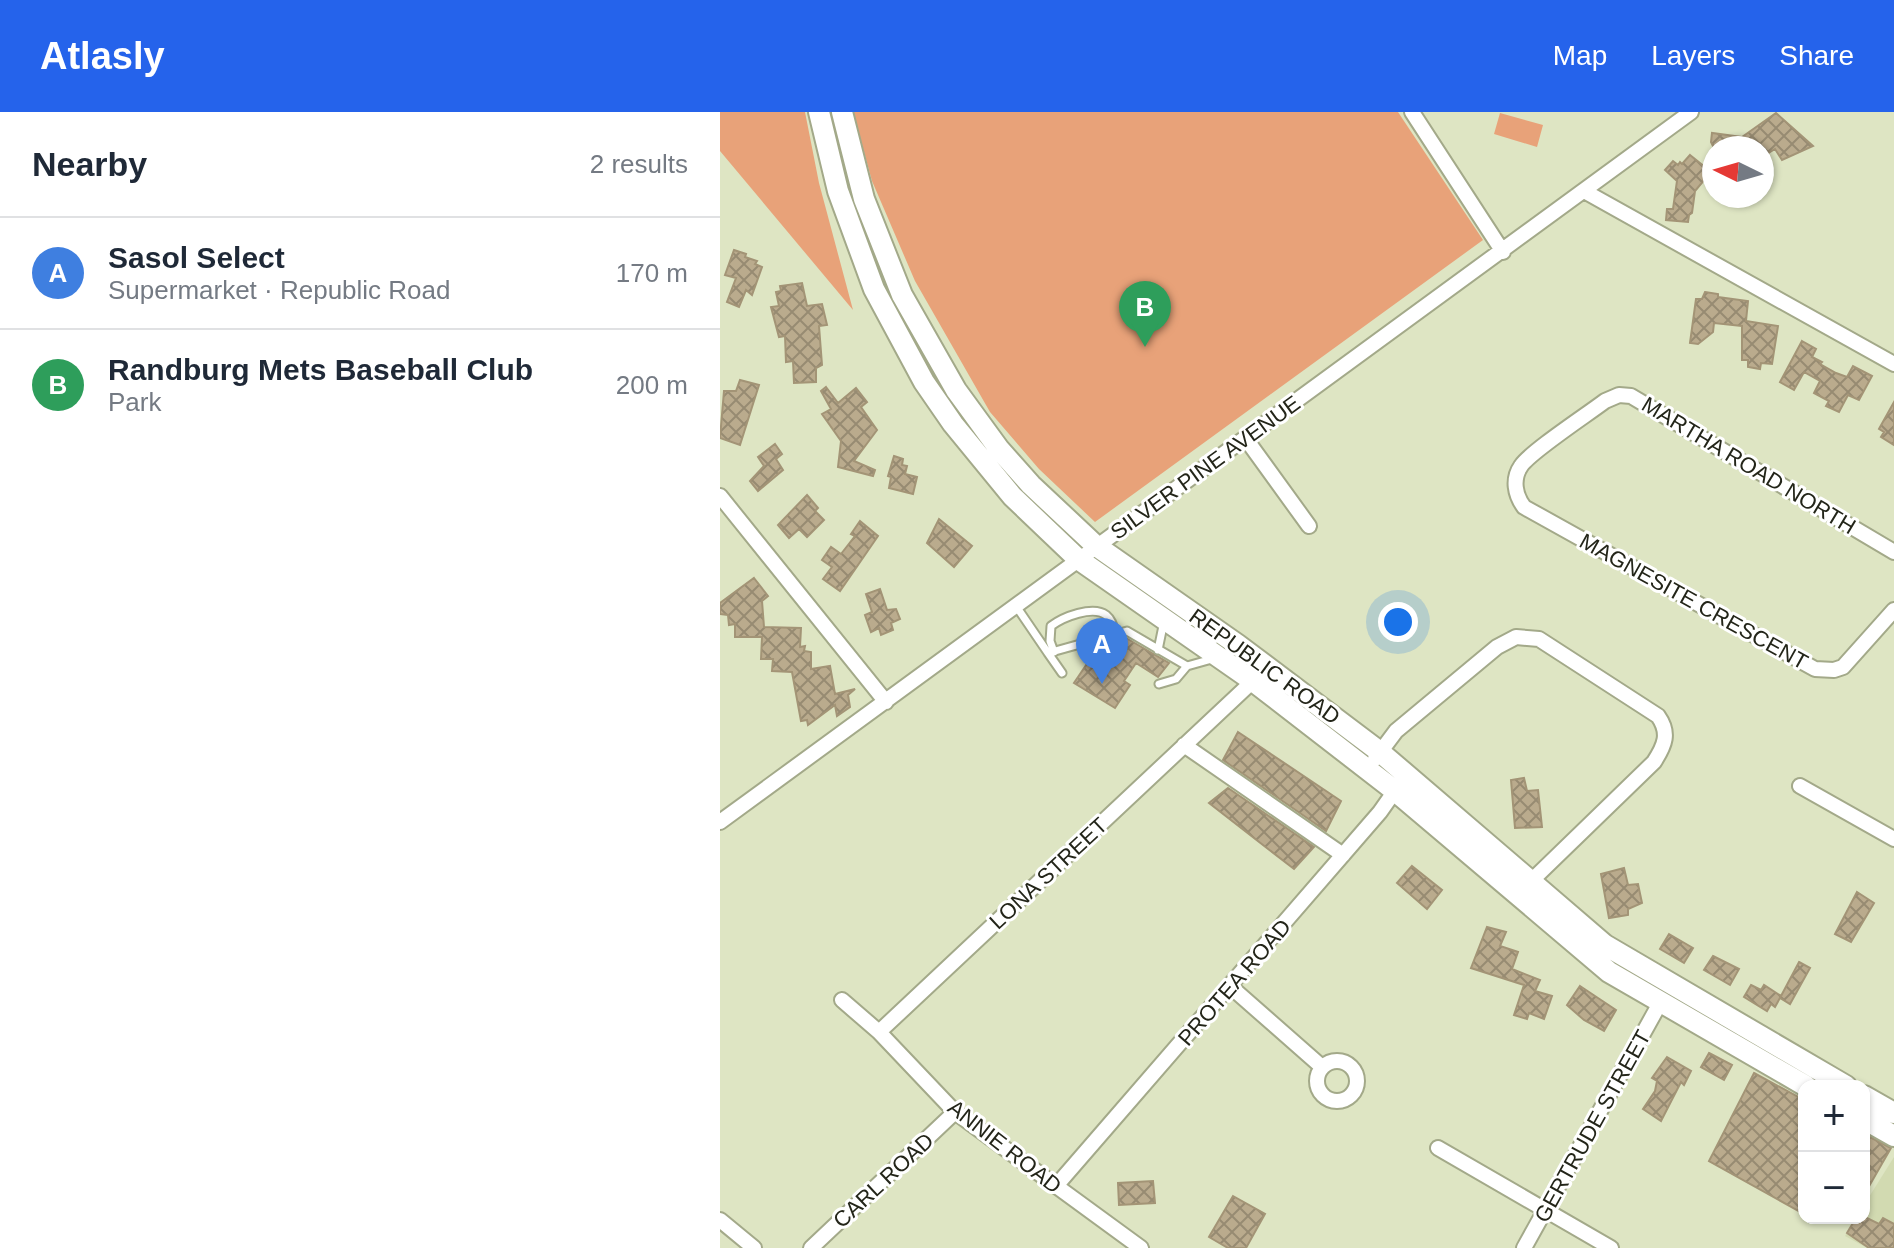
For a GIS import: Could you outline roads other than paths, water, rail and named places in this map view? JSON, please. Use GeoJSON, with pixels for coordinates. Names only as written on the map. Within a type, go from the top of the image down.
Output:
{"type":"FeatureCollection","features":[{"type":"Feature","properties":{"kind":"main road","name":"REPUBLIC ROAD"},"geometry":{"type":"LineString","coordinates":[[819,112],[838,191],[855,242],[874,289],[924,382],[995,476],[1078,559],[1220,657],[1367,769],[1401,783],[1531,879],[1621,955],[1836,1080]]}},
{"type":"Feature","properties":{"kind":"main road","name":"REPUBLIC ROAD"},"geometry":{"type":"LineString","coordinates":[[842,112],[851,154],[874,228],[902,295],[956,390],[999,449],[1031,485],[1095,545],[1238,645],[1380,752],[1401,783],[1517,896],[1609,972],[1798,1081]]}},
{"type":"Feature","properties":{"kind":"main road"},"geometry":{"type":"LineString","coordinates":[[1870,1099],[1894,1113]]}},
{"type":"Feature","properties":{"kind":"main road"},"geometry":{"type":"LineString","coordinates":[[1870,1122],[1894,1136]]}},
{"type":"Feature","properties":{"kind":"street"},"geometry":{"type":"LineString","coordinates":[[1412,112],[1503,252]]}},
{"type":"Feature","properties":{"kind":"street","name":"SILVER PINE AVENUE"},"geometry":{"type":"LineString","coordinates":[[720,822],[1691,112]]}},
{"type":"Feature","properties":{"kind":"street"},"geometry":{"type":"LineString","coordinates":[[1584,191],[1894,364]]}},
{"type":"Feature","properties":{"kind":"street","name":"MARTHA ROAD NORTH"},"geometry":{"type":"LineString","coordinates":[[1524,462],[1605,401],[1619,395],[1631,396],[1894,552]]}},
{"type":"Feature","properties":{"kind":"street"},"geometry":{"type":"LineString","coordinates":[[1246,439],[1309,526]]}},
{"type":"Feature","properties":{"kind":"street","name":"MAGNESITE CRESCENT"},"geometry":{"type":"LineString","coordinates":[[1524,462],[1517,474],[1515,487],[1524,507],[1815,669],[1843,667],[1894,610]]}},
{"type":"Feature","properties":{"kind":"street"},"geometry":{"type":"LineString","coordinates":[[720,496],[886,702]]}},
{"type":"Feature","properties":{"kind":"street"},"geometry":{"type":"LineString","coordinates":[[1367,769],[1396,731],[1497,647],[1516,637],[1528,637],[1549,644],[1658,716],[1666,731],[1663,748],[1654,762],[1517,896]]}},
{"type":"Feature","properties":{"kind":"street","name":"LONA STREET"},"geometry":{"type":"LineString","coordinates":[[879,1032],[1253,681]]}},
{"type":"Feature","properties":{"kind":"street"},"geometry":{"type":"LineString","coordinates":[[1184,745],[1343,855]]}},
{"type":"Feature","properties":{"kind":"street","name":"PROTEA ROAD"},"geometry":{"type":"LineString","coordinates":[[1056,1186],[1231,987],[1380,812],[1401,783]]}},
{"type":"Feature","properties":{"kind":"street"},"geometry":{"type":"LineString","coordinates":[[1800,786],[1894,839]]}},
{"type":"Feature","properties":{"kind":"street"},"geometry":{"type":"LineString","coordinates":[[1231,987],[1322,1067]]}},
{"type":"Feature","properties":{"kind":"street"},"geometry":{"type":"LineString","coordinates":[[842,1000],[879,1032]]}},
{"type":"Feature","properties":{"kind":"street","name":"GERTRUDE STREET"},"geometry":{"type":"LineString","coordinates":[[1524,1248],[1660,1003]]}},
{"type":"Feature","properties":{"kind":"street","name":"ANNIE ROAD"},"geometry":{"type":"LineString","coordinates":[[879,1032],[955,1112],[1141,1248]]}},
{"type":"Feature","properties":{"kind":"street","name":"CARL ROAD"},"geometry":{"type":"LineString","coordinates":[[811,1248],[955,1112]]}},
{"type":"Feature","properties":{"kind":"street"},"geometry":{"type":"LineString","coordinates":[[1438,1148],[1611,1248]]}},
{"type":"Feature","properties":{"kind":"street"},"geometry":{"type":"LineString","coordinates":[[720,1220],[754,1248]]}},
{"type":"Feature","properties":{"kind":"lane"},"geometry":{"type":"LineString","coordinates":[[1016,606],[1051,652],[1062,673]]}},
{"type":"Feature","properties":{"kind":"lane"},"geometry":{"type":"LineString","coordinates":[[1051,652],[1051,626],[1086,612],[1106,615],[1115,633]]}},
{"type":"Feature","properties":{"kind":"lane"},"geometry":{"type":"LineString","coordinates":[[1158,650],[1164,620]]}},
{"type":"Feature","properties":{"kind":"lane"},"geometry":{"type":"LineString","coordinates":[[1051,652],[1115,633],[1132,633],[1187,666]]}},
{"type":"Feature","properties":{"kind":"lane"},"geometry":{"type":"LineString","coordinates":[[1159,684],[1176,679],[1187,666],[1220,657]]}},
{"type":"Feature","properties":{"kind":"place","name":"Randburg Mets Baseball Club"},"geometry":{"type":"Point","coordinates":[1145,347]}},
{"type":"Feature","properties":{"kind":"place","name":"Sasol Select"},"geometry":{"type":"Point","coordinates":[1102,684]}}]}
